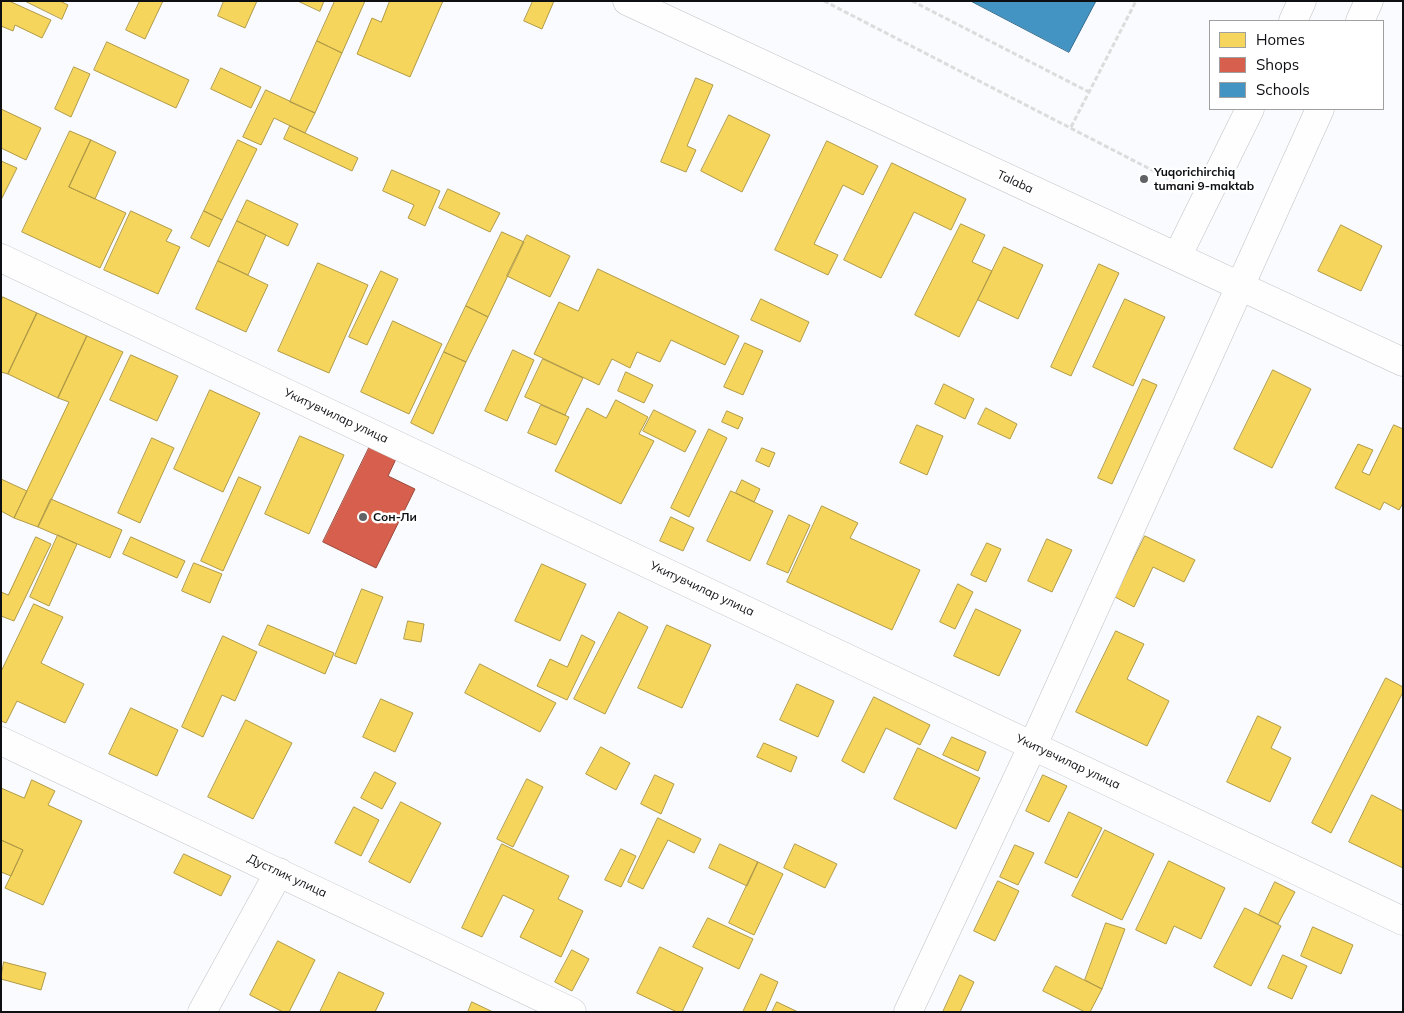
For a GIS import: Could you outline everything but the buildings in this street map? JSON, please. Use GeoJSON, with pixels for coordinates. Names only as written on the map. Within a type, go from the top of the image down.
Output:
{"type":"FeatureCollection","features":[{"type":"Feature","properties":{"kind":"street","name":"Talaba"},"geometry":{"type":"LineString","coordinates":[[627,1],[1403,362]]}},
{"type":"Feature","properties":{"kind":"street"},"geometry":{"type":"LineString","coordinates":[[1293,20],[1302,1]]}},
{"type":"Feature","properties":{"kind":"street"},"geometry":{"type":"LineString","coordinates":[[1360,20],[1369,1]]}},
{"type":"Feature","properties":{"kind":"street"},"geometry":{"type":"LineString","coordinates":[[1177,257],[1250,110]]}},
{"type":"Feature","properties":{"kind":"street"},"geometry":{"type":"LineString","coordinates":[[908,1012],[1033,745],[1320,110]]}},
{"type":"Feature","properties":{"kind":"street","name":"Укитувчилар улица"},"geometry":{"type":"LineString","coordinates":[[1,258],[1403,921]]}},
{"type":"Feature","properties":{"kind":"street","name":"Дустлик улица"},"geometry":{"type":"LineString","coordinates":[[1,741],[572,1012]]}},
{"type":"Feature","properties":{"kind":"street"},"geometry":{"type":"LineString","coordinates":[[202,1012],[279,872]]}},
{"type":"Feature","properties":{"kind":"path"},"geometry":{"type":"LineString","coordinates":[[824,1],[1206,198]]}},
{"type":"Feature","properties":{"kind":"path"},"geometry":{"type":"LineString","coordinates":[[912,1],[1089,92]]}},
{"type":"Feature","properties":{"kind":"path"},"geometry":{"type":"LineString","coordinates":[[1071,127],[1136,1]]}},
{"type":"Feature","properties":{"kind":"place","name":"Yuqorichirchiq tumani 9-maktab"},"geometry":{"type":"Point","coordinates":[1144,179]}},
{"type":"Feature","properties":{"kind":"place","name":"Сон-Ли"},"geometry":{"type":"Point","coordinates":[363,517]}}]}
